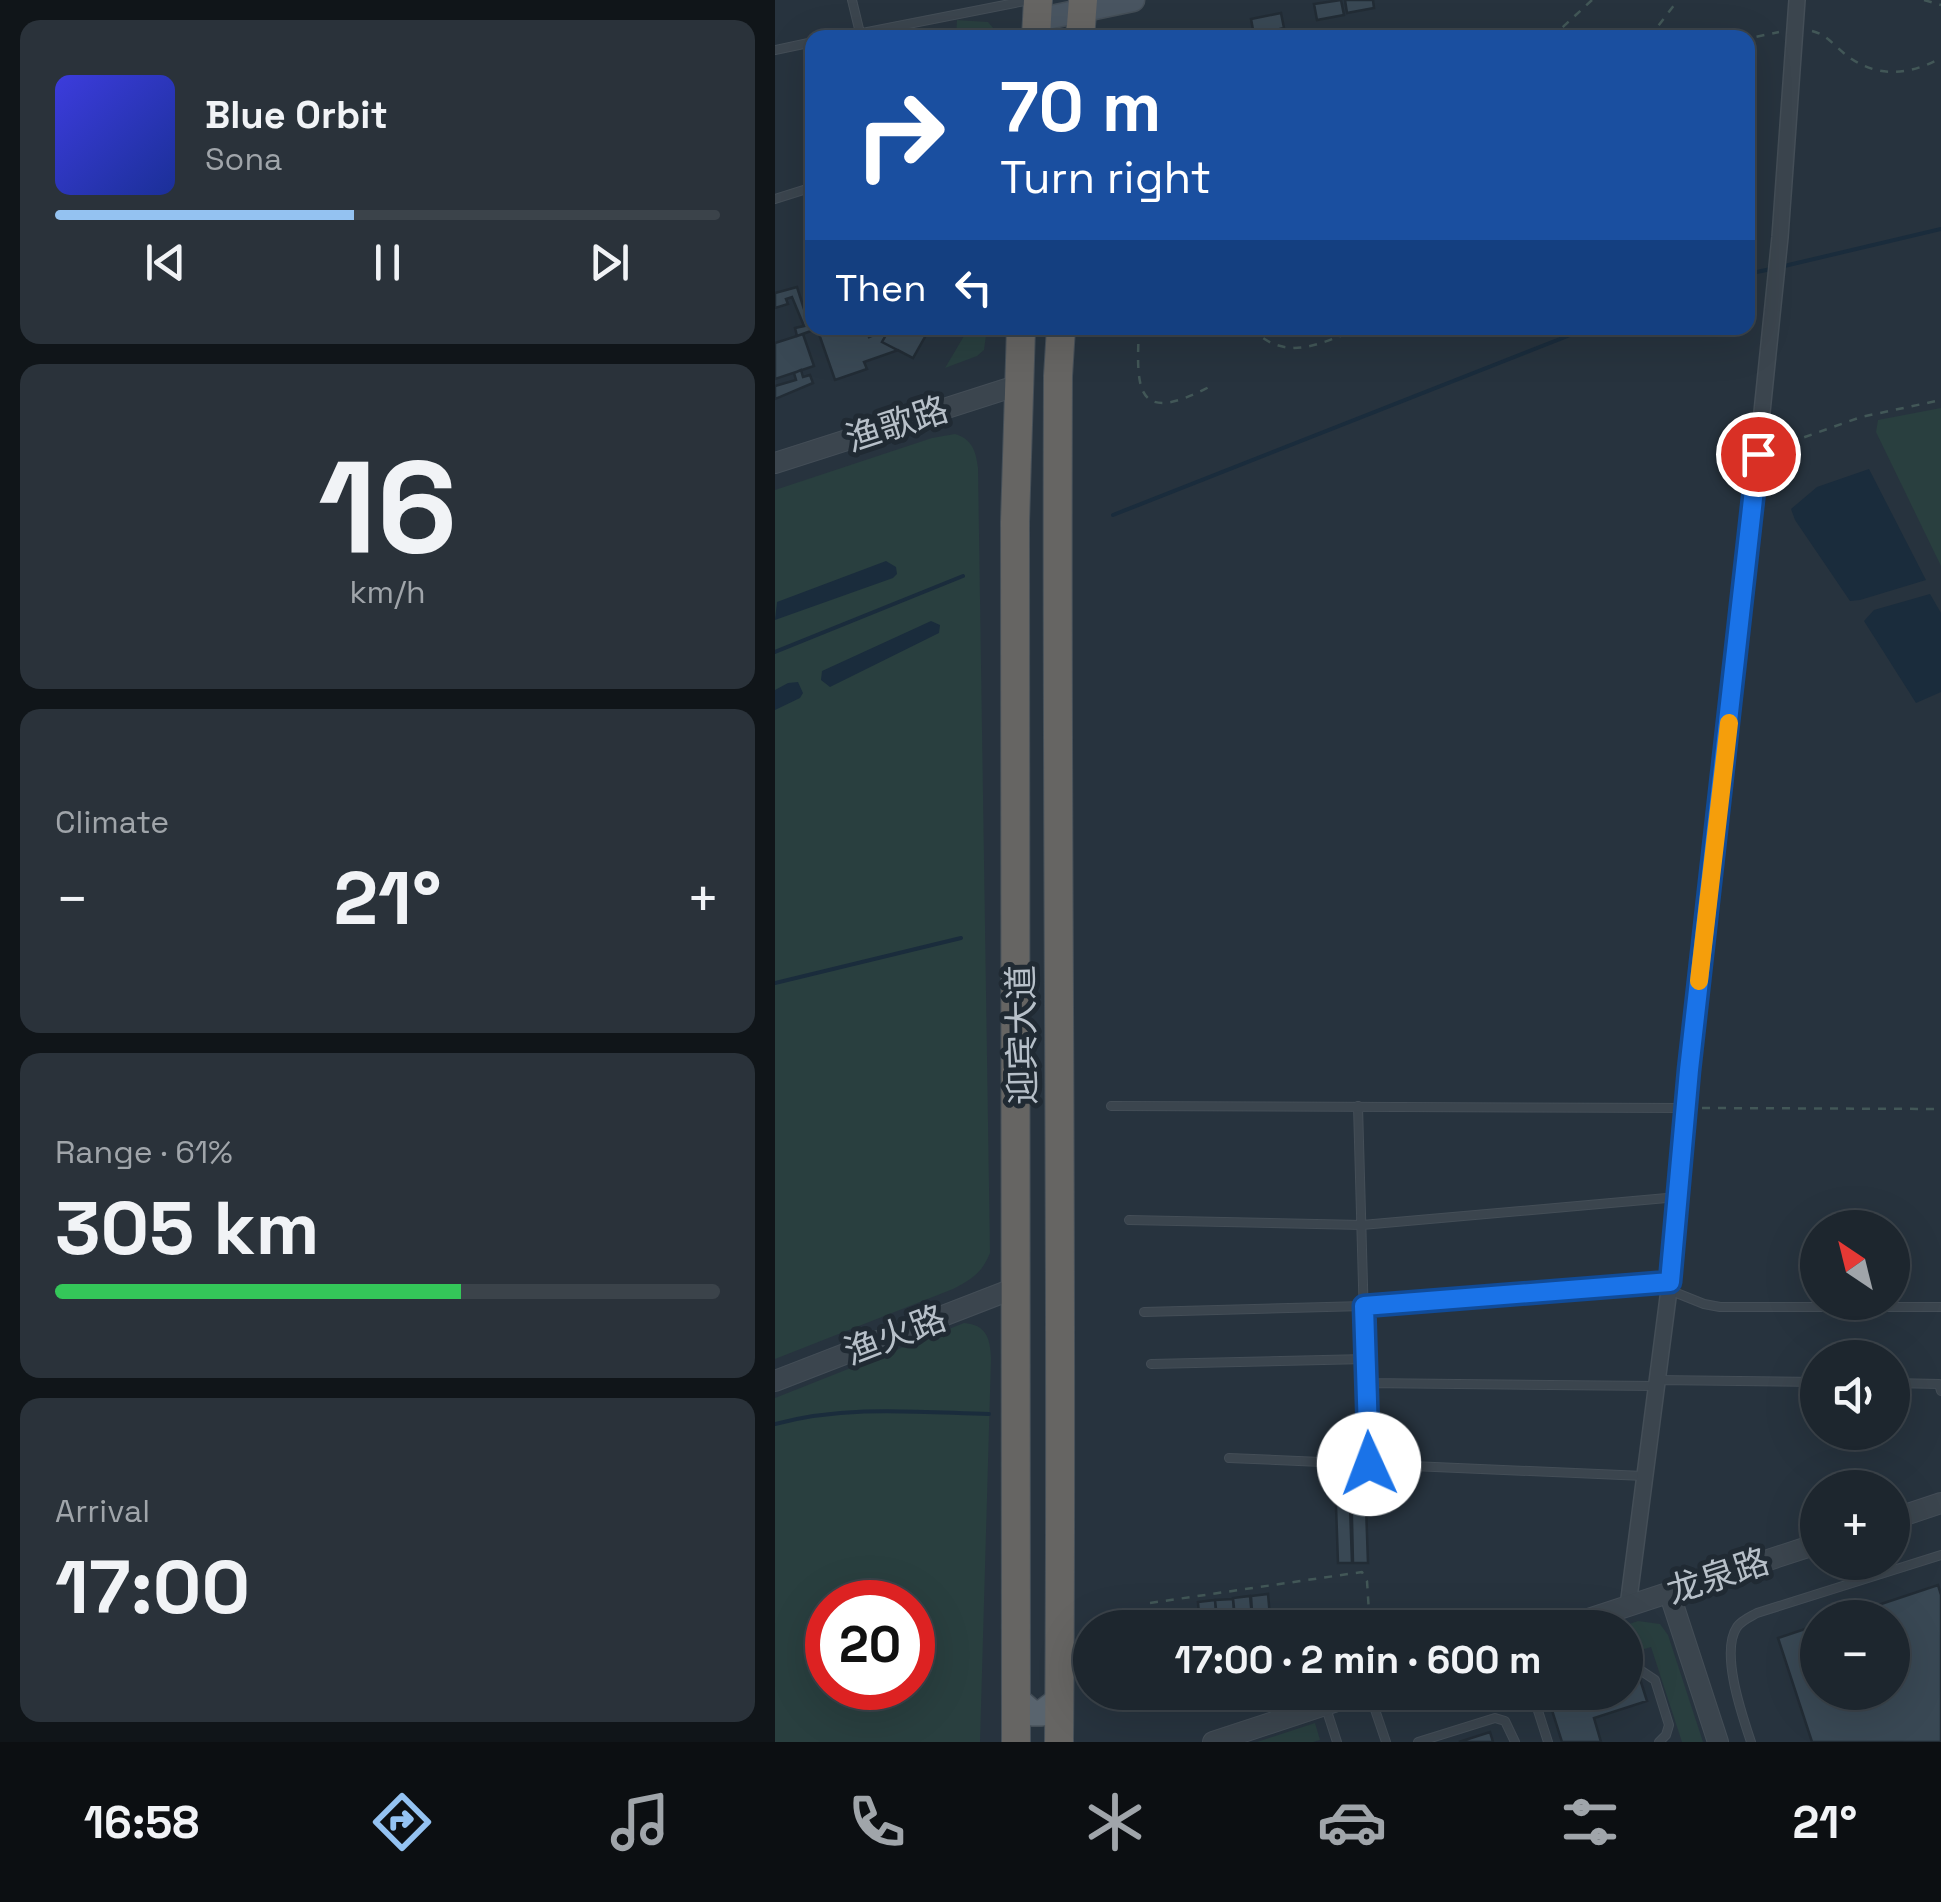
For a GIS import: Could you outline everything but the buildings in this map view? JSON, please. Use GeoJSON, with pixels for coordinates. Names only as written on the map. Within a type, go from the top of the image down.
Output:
{"type":"FeatureCollection","features":[{"type":"Feature","properties":{"kind":"highway","name":"迎宾大道"},"geometry":{"type":"LineString","coordinates":[[1015,1742],[1015,522],[1021,335]]}},
{"type":"Feature","properties":{"kind":"highway","name":"迎宾大道"},"geometry":{"type":"LineString","coordinates":[[1059,1742],[1063,1360],[1056,688],[1060,335]]}},
{"type":"Feature","properties":{"kind":"main road"},"geometry":{"type":"LineString","coordinates":[[1035,14],[1081,16],[1133,0]]}},
{"type":"Feature","properties":{"kind":"main road"},"geometry":{"type":"LineString","coordinates":[[1015,1698],[1032,1713],[1041,1713],[1059,1700]]}},
{"type":"Feature","properties":{"kind":"street"},"geometry":{"type":"LineString","coordinates":[[1628,1606],[1679,1197],[1775,297],[1797,0]]}},
{"type":"Feature","properties":{"kind":"street","name":"渔歌路"},"geometry":{"type":"LineString","coordinates":[[775,463],[1019,384]]}},
{"type":"Feature","properties":{"kind":"street","name":"渔火路"},"geometry":{"type":"LineString","coordinates":[[775,1381],[1015,1288]]}},
{"type":"Feature","properties":{"kind":"street"},"geometry":{"type":"LineString","coordinates":[[1910,1514],[1941,1504]]}},
{"type":"Feature","properties":{"kind":"street","name":"龙泉路"},"geometry":{"type":"LineString","coordinates":[[1616,1610],[1800,1550]]}},
{"type":"Feature","properties":{"kind":"street"},"geometry":{"type":"LineString","coordinates":[[1669,1592],[1718,1742]]}},
{"type":"Feature","properties":{"kind":"street"},"geometry":{"type":"LineString","coordinates":[[1213,1742],[1310,1710]]}},
{"type":"Feature","properties":{"kind":"lane"},"geometry":{"type":"LineString","coordinates":[[853,0],[859,30]]}},
{"type":"Feature","properties":{"kind":"lane"},"geometry":{"type":"LineString","coordinates":[[888,30],[1035,14]]}},
{"type":"Feature","properties":{"kind":"lane"},"geometry":{"type":"LineString","coordinates":[[775,50],[805,44]]}},
{"type":"Feature","properties":{"kind":"lane"},"geometry":{"type":"LineString","coordinates":[[775,200],[805,190]]}},
{"type":"Feature","properties":{"kind":"lane"},"geometry":{"type":"LineString","coordinates":[[1111,1106],[1686,1108]]}},
{"type":"Feature","properties":{"kind":"lane"},"geometry":{"type":"LineString","coordinates":[[1359,1106],[1369,1464]]}},
{"type":"Feature","properties":{"kind":"lane"},"geometry":{"type":"LineString","coordinates":[[1129,1220],[1362,1225],[1679,1197]]}},
{"type":"Feature","properties":{"kind":"lane"},"geometry":{"type":"LineString","coordinates":[[1145,1312],[1364,1306],[1669,1286],[1704,1304],[1720,1307],[1941,1307]]}},
{"type":"Feature","properties":{"kind":"lane"},"geometry":{"type":"LineString","coordinates":[[1151,1364],[1365,1359]]}},
{"type":"Feature","properties":{"kind":"lane"},"geometry":{"type":"LineString","coordinates":[[1366,1383],[1800,1382]]}},
{"type":"Feature","properties":{"kind":"lane"},"geometry":{"type":"LineString","coordinates":[[1910,1383],[1939,1384],[1941,1391]]}},
{"type":"Feature","properties":{"kind":"lane"},"geometry":{"type":"LineString","coordinates":[[1229,1458],[1645,1476]]}},
{"type":"Feature","properties":{"kind":"lane"},"geometry":{"type":"LineString","coordinates":[[1751,1742],[1733,1675],[1731,1645],[1735,1629],[1743,1621],[1757,1613],[1941,1555]]}},
{"type":"Feature","properties":{"kind":"lane"},"geometry":{"type":"LineString","coordinates":[[1643,1671],[1655,1680],[1669,1725],[1659,1742]]}},
{"type":"Feature","properties":{"kind":"lane"},"geometry":{"type":"LineString","coordinates":[[1327,1710],[1337,1742]]}},
{"type":"Feature","properties":{"kind":"lane"},"geometry":{"type":"LineString","coordinates":[[1373,1710],[1386,1742]]}},
{"type":"Feature","properties":{"kind":"lane"},"geometry":{"type":"LineString","coordinates":[[1537,1710],[1547,1742]]}},
{"type":"Feature","properties":{"kind":"lane"},"geometry":{"type":"LineString","coordinates":[[1417,1742],[1495,1718],[1505,1721],[1515,1742]]}},
{"type":"Feature","properties":{"kind":"path"},"geometry":{"type":"LineString","coordinates":[[1560,30],[1592,0]]}},
{"type":"Feature","properties":{"kind":"path"},"geometry":{"type":"LineString","coordinates":[[1655,30],[1679,0]]}},
{"type":"Feature","properties":{"kind":"path"},"geometry":{"type":"LineString","coordinates":[[1924,0],[1941,4]]}},
{"type":"Feature","properties":{"kind":"path"},"geometry":{"type":"LineString","coordinates":[[1755,37],[1817,32],[1861,67],[1878,72],[1909,72],[1941,58]]}},
{"type":"Feature","properties":{"kind":"path"},"geometry":{"type":"LineString","coordinates":[[1139,335],[1137,374],[1143,394],[1154,402],[1167,404],[1209,387]]}},
{"type":"Feature","properties":{"kind":"path"},"geometry":{"type":"LineString","coordinates":[[1261,335],[1277,347],[1293,350],[1339,335]]}},
{"type":"Feature","properties":{"kind":"path"},"geometry":{"type":"LineString","coordinates":[[1758,454],[1861,417],[1941,400]]}},
{"type":"Feature","properties":{"kind":"path"},"geometry":{"type":"LineString","coordinates":[[1686,1108],[1941,1110]]}},
{"type":"Feature","properties":{"kind":"path"},"geometry":{"type":"LineString","coordinates":[[1150,1603],[1361,1572],[1367,1580],[1369,1610]]}},
{"type":"Feature","properties":{"kind":"green space"},"geometry":{"type":"Polygon","coordinates":[[[957,20],[988,22],[994,29],[994,30],[956,30],[957,20]]]}},
{"type":"Feature","properties":{"kind":"green space"},"geometry":{"type":"Polygon","coordinates":[[[965,335],[986,335],[984,350],[977,356],[945,368],[965,335]]]}},
{"type":"Feature","properties":{"kind":"green space"},"geometry":{"type":"Polygon","coordinates":[[[1941,408],[1941,566],[1876,432],[1878,420],[1941,408]]]}},
{"type":"Feature","properties":{"kind":"green space"},"geometry":{"type":"Polygon","coordinates":[[[955,434],[972,446],[978,468],[990,1253],[976,1275],[953,1289],[775,1359],[775,490],[932,438],[955,434]]]}},
{"type":"Feature","properties":{"kind":"green space"},"geometry":{"type":"Polygon","coordinates":[[[964,1323],[977,1326],[985,1333],[991,1358],[980,1742],[775,1742],[775,1398],[964,1323]]]}},
{"type":"Feature","properties":{"kind":"green space"},"geometry":{"type":"Polygon","coordinates":[[[1643,1622],[1660,1624],[1668,1635],[1703,1742],[1682,1742],[1651,1647],[1643,1649],[1643,1622]]]}},
{"type":"Feature","properties":{"kind":"green space"},"geometry":{"type":"Polygon","coordinates":[[[1315,1723],[1320,1740],[1257,1742],[1315,1723]]]}},
{"type":"Feature","properties":{"kind":"water"},"geometry":{"type":"Polygon","coordinates":[[[1869,469],[1926,580],[1850,601],[1791,509],[1817,487],[1869,469]]]}},
{"type":"Feature","properties":{"kind":"water"},"geometry":{"type":"Polygon","coordinates":[[[886,561],[896,567],[893,578],[775,620],[777,602],[886,561]]]}},
{"type":"Feature","properties":{"kind":"water"},"geometry":{"type":"Polygon","coordinates":[[[1930,594],[1941,613],[1941,692],[1916,703],[1864,621],[1874,610],[1930,594]]]}},
{"type":"Feature","properties":{"kind":"water"},"geometry":{"type":"Polygon","coordinates":[[[931,621],[940,625],[939,633],[830,687],[821,680],[822,671],[931,621]]]}},
{"type":"Feature","properties":{"kind":"water"},"geometry":{"type":"Polygon","coordinates":[[[798,682],[803,693],[800,698],[775,710],[775,690],[798,682]]]}},
{"type":"Feature","properties":{"kind":"waterway"},"geometry":{"type":"LineString","coordinates":[[1780,267],[1941,229]]}},
{"type":"Feature","properties":{"kind":"waterway"},"geometry":{"type":"LineString","coordinates":[[1755,272],[1771,269]]}},
{"type":"Feature","properties":{"kind":"waterway"},"geometry":{"type":"LineString","coordinates":[[1113,515],[1570,335]]}},
{"type":"Feature","properties":{"kind":"waterway"},"geometry":{"type":"LineString","coordinates":[[775,652],[963,576]]}},
{"type":"Feature","properties":{"kind":"waterway"},"geometry":{"type":"LineString","coordinates":[[775,983],[961,938]]}},
{"type":"Feature","properties":{"kind":"waterway"},"geometry":{"type":"LineString","coordinates":[[775,1424],[855,1412],[989,1414]]}},
{"type":"Feature","properties":{"kind":"slow traffic"},"geometry":{"type":"LineString","coordinates":[[1699,981],[1729,723]]}},
{"type":"Feature","properties":{"kind":"route"},"geometry":{"type":"LineString","coordinates":[[1369,1464],[1364,1306],[1670,1282],[1689,1070],[1758,454]]}}]}
